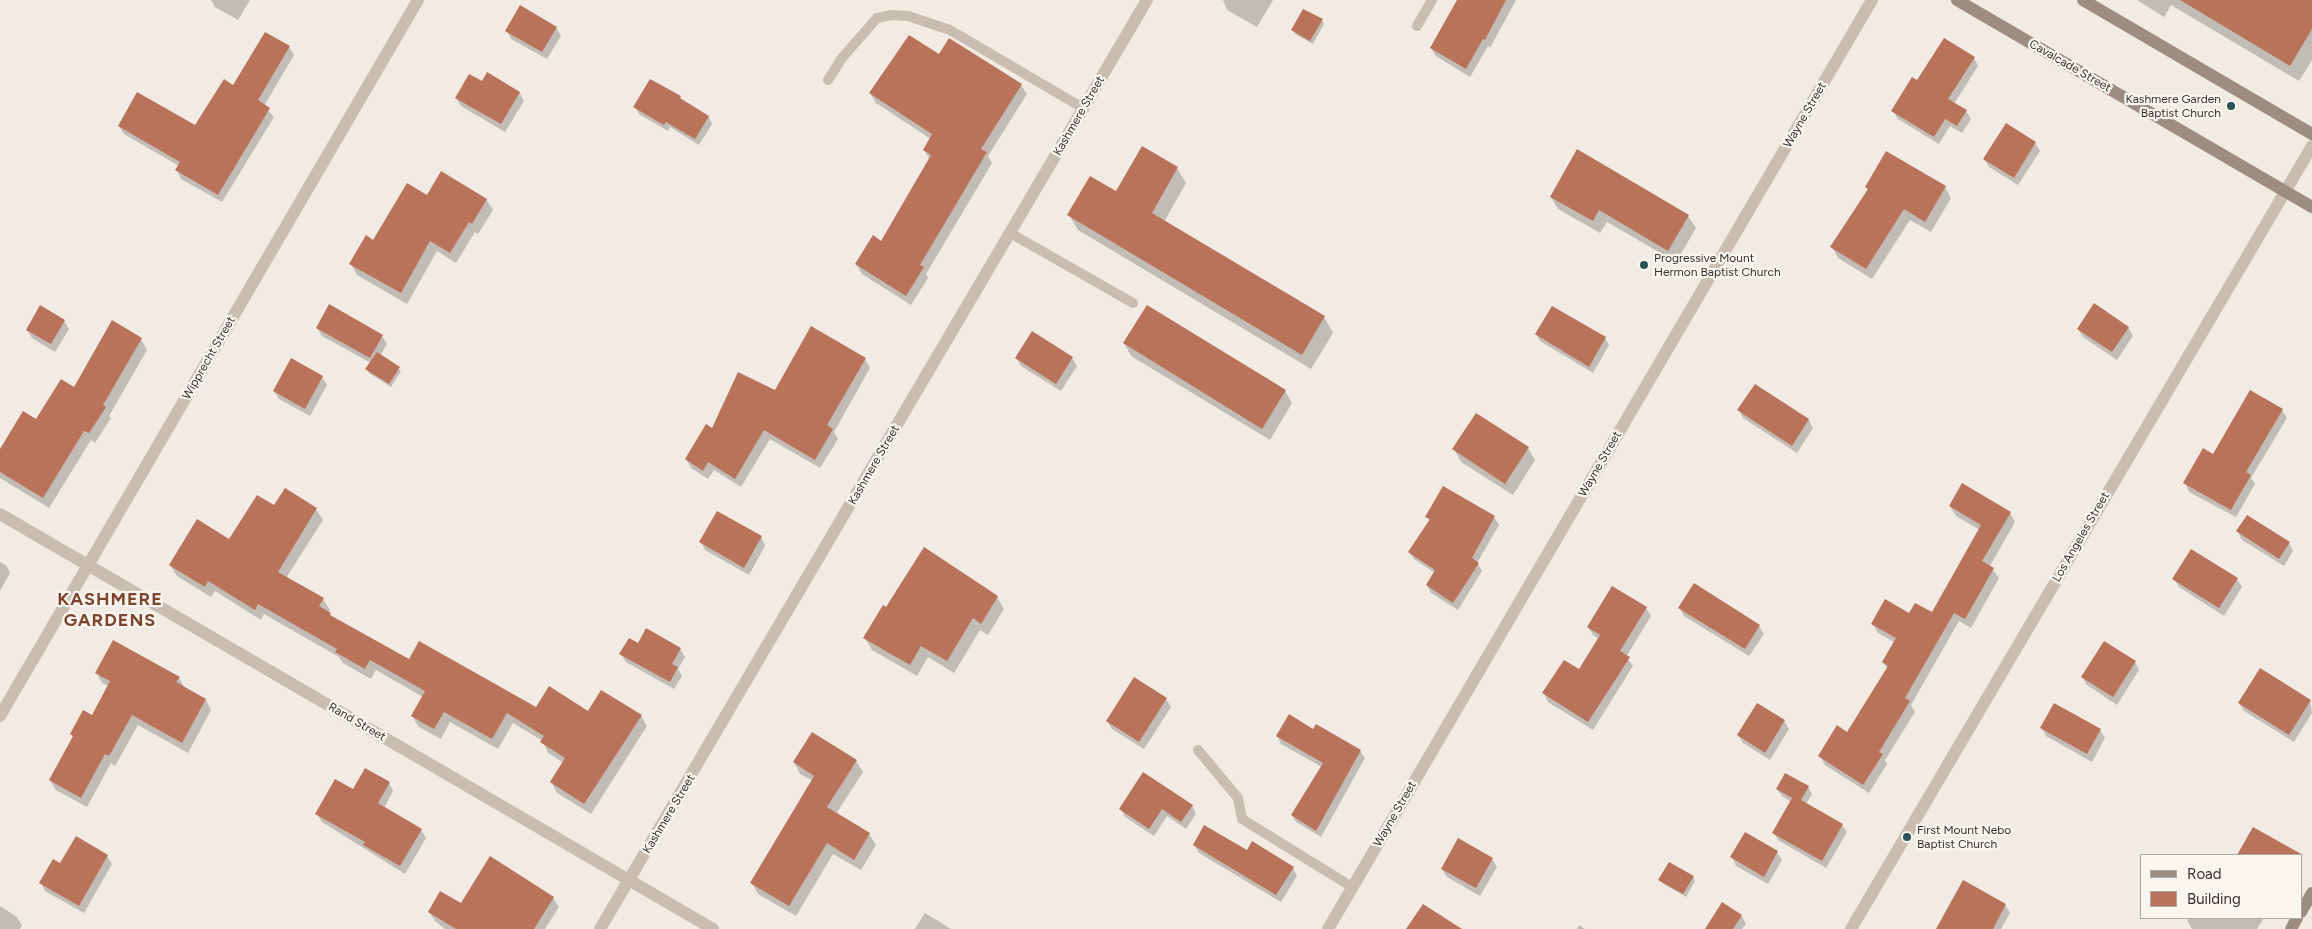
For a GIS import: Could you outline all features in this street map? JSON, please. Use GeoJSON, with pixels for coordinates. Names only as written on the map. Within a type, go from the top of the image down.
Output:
{"type":"FeatureCollection","features":[{"type":"Feature","properties":{"kind":"main road","name":"Cavalcade Street"},"geometry":{"type":"LineString","coordinates":[[1957,0],[2312,207]]}},
{"type":"Feature","properties":{"kind":"main road"},"geometry":{"type":"LineString","coordinates":[[2083,0],[2312,134]]}},
{"type":"Feature","properties":{"kind":"main road"},"geometry":{"type":"LineString","coordinates":[[2302,910],[2312,893]]}},
{"type":"Feature","properties":{"kind":"street","name":"Wipprecht Street"},"geometry":{"type":"LineString","coordinates":[[0,716],[418,0]]}},
{"type":"Feature","properties":{"kind":"street","name":"Kashmere Street"},"geometry":{"type":"LineString","coordinates":[[600,929],[1147,0]]}},
{"type":"Feature","properties":{"kind":"street","name":"Wayne Street"},"geometry":{"type":"LineString","coordinates":[[1328,929],[1872,0]]}},
{"type":"Feature","properties":{"kind":"street","name":"Los Angeles Street"},"geometry":{"type":"LineString","coordinates":[[1851,929],[2312,146]]}},
{"type":"Feature","properties":{"kind":"street","name":"Rand Street"},"geometry":{"type":"LineString","coordinates":[[0,514],[713,929]]}},
{"type":"Feature","properties":{"kind":"lane"},"geometry":{"type":"LineString","coordinates":[[1417,26],[1432,0]]}},
{"type":"Feature","properties":{"kind":"lane"},"geometry":{"type":"LineString","coordinates":[[828,80],[842,58],[877,18],[892,15],[908,16],[950,30],[1084,108]]}},
{"type":"Feature","properties":{"kind":"lane"},"geometry":{"type":"LineString","coordinates":[[1010,233],[1133,304]]}},
{"type":"Feature","properties":{"kind":"lane"},"geometry":{"type":"LineString","coordinates":[[1198,750],[1238,798],[1242,819],[1352,887]]}},
{"type":"Feature","properties":{"kind":"building"},"geometry":{"type":"Polygon","coordinates":[[[1457,0],[1506,0],[1485,40],[1483,39],[1466,69],[1430,48],[1457,0]]]}},
{"type":"Feature","properties":{"kind":"building"},"geometry":{"type":"Polygon","coordinates":[[[2180,0],[2312,0],[2312,29],[2290,66],[2180,0]]]}},
{"type":"Feature","properties":{"kind":"building"},"geometry":{"type":"Polygon","coordinates":[[[520,5],[557,27],[542,52],[505,31],[520,5]]]}},
{"type":"Feature","properties":{"kind":"building"},"geometry":{"type":"Polygon","coordinates":[[[1303,9],[1323,19],[1310,41],[1291,30],[1303,9]]]}},
{"type":"Feature","properties":{"kind":"building"},"geometry":{"type":"Polygon","coordinates":[[[265,32],[290,46],[258,100],[270,108],[218,195],[175,170],[180,162],[118,126],[137,92],[195,125],[224,79],[233,85],[265,32]]]}},
{"type":"Feature","properties":{"kind":"building"},"geometry":{"type":"Polygon","coordinates":[[[909,35],[939,54],[949,38],[1022,84],[981,149],[987,152],[920,265],[924,267],[906,296],[855,264],[873,235],[881,241],[931,155],[923,150],[932,134],[869,93],[909,35]]]}},
{"type":"Feature","properties":{"kind":"building"},"geometry":{"type":"Polygon","coordinates":[[[1944,38],[1975,57],[1948,99],[1967,110],[1957,126],[1945,119],[1934,137],[1891,111],[1912,77],[1917,80],[1944,38]]]}},
{"type":"Feature","properties":{"kind":"building"},"geometry":{"type":"Polygon","coordinates":[[[487,72],[520,92],[501,124],[455,98],[469,74],[482,81],[487,72]]]}},
{"type":"Feature","properties":{"kind":"building"},"geometry":{"type":"Polygon","coordinates":[[[650,79],[681,96],[680,98],[709,116],[695,139],[666,122],[664,125],[633,107],[650,79]]]}},
{"type":"Feature","properties":{"kind":"building"},"geometry":{"type":"Polygon","coordinates":[[[2006,123],[2036,142],[2014,178],[1983,159],[2006,123]]]}},
{"type":"Feature","properties":{"kind":"building"},"geometry":{"type":"Polygon","coordinates":[[[1142,146],[1178,167],[1152,213],[1325,316],[1302,355],[1067,215],[1090,176],[1116,191],[1142,146]]]}},
{"type":"Feature","properties":{"kind":"building"},"geometry":{"type":"Polygon","coordinates":[[[1577,149],[1689,215],[1668,251],[1599,210],[1593,221],[1550,197],[1577,149]]]}},
{"type":"Feature","properties":{"kind":"building"},"geometry":{"type":"Polygon","coordinates":[[[1886,151],[1946,186],[1925,222],[1904,209],[1866,269],[1830,247],[1868,189],[1865,187],[1886,151]]]}},
{"type":"Feature","properties":{"kind":"building"},"geometry":{"type":"Polygon","coordinates":[[[441,171],[487,199],[472,224],[469,222],[450,253],[430,241],[401,293],[349,264],[366,235],[373,240],[407,183],[427,195],[441,171]]]}},
{"type":"Feature","properties":{"kind":"building"},"geometry":{"type":"Polygon","coordinates":[[[2094,303],[2129,327],[2112,352],[2077,329],[2094,303]]]}},
{"type":"Feature","properties":{"kind":"building"},"geometry":{"type":"Polygon","coordinates":[[[329,304],[383,335],[370,358],[316,328],[329,304]]]}},
{"type":"Feature","properties":{"kind":"building"},"geometry":{"type":"Polygon","coordinates":[[[40,305],[65,320],[51,344],[26,330],[40,305]]]}},
{"type":"Feature","properties":{"kind":"building"},"geometry":{"type":"Polygon","coordinates":[[[1147,305],[1286,390],[1262,429],[1123,343],[1147,305]]]}},
{"type":"Feature","properties":{"kind":"building"},"geometry":{"type":"Polygon","coordinates":[[[1552,306],[1606,337],[1589,367],[1535,334],[1552,306]]]}},
{"type":"Feature","properties":{"kind":"building"},"geometry":{"type":"Polygon","coordinates":[[[112,320],[142,338],[103,405],[106,407],[89,433],[84,431],[43,498],[0,472],[0,449],[23,411],[36,419],[61,379],[74,387],[112,320]]]}},
{"type":"Feature","properties":{"kind":"building"},"geometry":{"type":"Polygon","coordinates":[[[811,326],[866,358],[827,425],[833,429],[815,460],[764,430],[735,479],[708,462],[703,471],[685,459],[706,424],[712,428],[738,372],[775,390],[811,326]]]}},
{"type":"Feature","properties":{"kind":"building"},"geometry":{"type":"Polygon","coordinates":[[[1032,331],[1073,357],[1056,384],[1015,358],[1032,331]]]}},
{"type":"Feature","properties":{"kind":"building"},"geometry":{"type":"Polygon","coordinates":[[[377,352],[400,367],[389,384],[365,369],[377,352]]]}},
{"type":"Feature","properties":{"kind":"building"},"geometry":{"type":"Polygon","coordinates":[[[291,358],[323,376],[305,409],[273,391],[291,358]]]}},
{"type":"Feature","properties":{"kind":"building"},"geometry":{"type":"Polygon","coordinates":[[[1755,384],[1809,419],[1792,446],[1737,410],[1755,384]]]}},
{"type":"Feature","properties":{"kind":"building"},"geometry":{"type":"Polygon","coordinates":[[[2250,390],[2283,409],[2246,472],[2251,475],[2231,510],[2183,483],[2203,448],[2213,454],[2250,390]]]}},
{"type":"Feature","properties":{"kind":"building"},"geometry":{"type":"Polygon","coordinates":[[[1476,413],[1529,447],[1505,484],[1452,449],[1476,413]]]}},
{"type":"Feature","properties":{"kind":"building"},"geometry":{"type":"Polygon","coordinates":[[[1962,483],[2011,512],[1982,561],[1994,568],[1965,619],[1954,613],[1905,698],[1910,701],[1879,752],[1883,754],[1863,785],[1818,756],[1837,725],[1847,732],[1888,666],[1882,662],[1896,638],[1871,624],[1885,599],[1909,613],[1915,603],[1932,612],[1981,525],[1949,506],[1962,483]]]}},
{"type":"Feature","properties":{"kind":"building"},"geometry":{"type":"Polygon","coordinates":[[[1443,486],[1495,516],[1472,558],[1479,563],[1453,603],[1426,585],[1435,570],[1408,552],[1430,519],[1425,517],[1443,486]]]}},
{"type":"Feature","properties":{"kind":"building"},"geometry":{"type":"Polygon","coordinates":[[[285,488],[317,508],[278,572],[324,598],[319,606],[331,613],[330,615],[409,659],[419,641],[536,707],[549,686],[588,711],[601,690],[642,715],[584,804],[550,782],[565,758],[540,742],[544,736],[507,713],[492,739],[444,712],[434,729],[411,716],[425,691],[370,660],[365,669],[335,652],[337,649],[258,604],[255,610],[208,581],[205,587],[169,565],[197,519],[229,539],[257,495],[274,505],[285,488]]]}},
{"type":"Feature","properties":{"kind":"building"},"geometry":{"type":"Polygon","coordinates":[[[717,511],[762,536],[744,568],[699,542],[717,511]]]}},
{"type":"Feature","properties":{"kind":"building"},"geometry":{"type":"Polygon","coordinates":[[[2247,515],[2290,542],[2279,559],[2236,531],[2247,515]]]}},
{"type":"Feature","properties":{"kind":"building"},"geometry":{"type":"Polygon","coordinates":[[[924,547],[998,596],[981,624],[973,618],[947,661],[921,646],[910,665],[863,638],[883,605],[886,607],[924,547]]]}},
{"type":"Feature","properties":{"kind":"building"},"geometry":{"type":"Polygon","coordinates":[[[2191,549],[2238,578],[2219,608],[2172,579],[2191,549]]]}},
{"type":"Feature","properties":{"kind":"building"},"geometry":{"type":"Polygon","coordinates":[[[1694,583],[1760,625],[1745,649],[1678,608],[1694,583]]]}},
{"type":"Feature","properties":{"kind":"building"},"geometry":{"type":"Polygon","coordinates":[[[1612,586],[1647,607],[1620,651],[1630,657],[1588,722],[1542,693],[1564,660],[1579,669],[1600,635],[1587,627],[1612,586]]]}},
{"type":"Feature","properties":{"kind":"building"},"geometry":{"type":"Polygon","coordinates":[[[646,628],[681,648],[672,664],[678,667],[670,682],[619,654],[629,638],[638,643],[646,628]]]}},
{"type":"Feature","properties":{"kind":"building"},"geometry":{"type":"Polygon","coordinates":[[[113,640],[180,677],[176,682],[206,699],[182,743],[132,715],[109,756],[105,754],[81,798],[49,780],[73,736],[70,734],[83,710],[92,715],[110,681],[95,673],[113,640]]]}},
{"type":"Feature","properties":{"kind":"building"},"geometry":{"type":"Polygon","coordinates":[[[2104,641],[2136,661],[2113,697],[2081,677],[2104,641]]]}},
{"type":"Feature","properties":{"kind":"building"},"geometry":{"type":"Polygon","coordinates":[[[2260,668],[2311,700],[2289,735],[2238,703],[2260,668]]]}},
{"type":"Feature","properties":{"kind":"building"},"geometry":{"type":"Polygon","coordinates":[[[1134,677],[1167,698],[1139,742],[1106,721],[1134,677]]]}},
{"type":"Feature","properties":{"kind":"building"},"geometry":{"type":"Polygon","coordinates":[[[1757,703],[1785,720],[1765,753],[1737,735],[1757,703]]]}},
{"type":"Feature","properties":{"kind":"building"},"geometry":{"type":"Polygon","coordinates":[[[2054,703],[2101,729],[2087,754],[2040,728],[2054,703]]]}},
{"type":"Feature","properties":{"kind":"building"},"geometry":{"type":"Polygon","coordinates":[[[1289,714],[1313,729],[1316,724],[1361,750],[1316,831],[1291,815],[1323,763],[1276,736],[1289,714]]]}},
{"type":"Feature","properties":{"kind":"building"},"geometry":{"type":"Polygon","coordinates":[[[812,732],[857,760],[827,807],[870,833],[854,860],[827,843],[789,906],[750,883],[814,776],[793,762],[812,732]]]}},
{"type":"Feature","properties":{"kind":"building"},"geometry":{"type":"Polygon","coordinates":[[[365,768],[390,782],[378,803],[422,829],[400,866],[363,845],[365,842],[315,814],[335,779],[353,789],[365,768]]]}},
{"type":"Feature","properties":{"kind":"building"},"geometry":{"type":"Polygon","coordinates":[[[1143,772],[1193,805],[1181,822],[1162,809],[1149,829],[1119,809],[1143,772]]]}},
{"type":"Feature","properties":{"kind":"building"},"geometry":{"type":"Polygon","coordinates":[[[1785,773],[1809,786],[1801,800],[1843,824],[1822,861],[1772,833],[1792,798],[1776,789],[1785,773]]]}},
{"type":"Feature","properties":{"kind":"building"},"geometry":{"type":"Polygon","coordinates":[[[1204,825],[1247,850],[1252,841],[1294,867],[1276,895],[1193,845],[1204,825]]]}},
{"type":"Feature","properties":{"kind":"building"},"geometry":{"type":"Polygon","coordinates":[[[2253,827],[2301,854],[2238,854],[2253,827]]]}},
{"type":"Feature","properties":{"kind":"building"},"geometry":{"type":"Polygon","coordinates":[[[1745,832],[1778,851],[1764,877],[1730,857],[1745,832]]]}},
{"type":"Feature","properties":{"kind":"building"},"geometry":{"type":"Polygon","coordinates":[[[76,836],[108,855],[79,906],[39,883],[53,859],[60,863],[76,836]]]}},
{"type":"Feature","properties":{"kind":"building"},"geometry":{"type":"Polygon","coordinates":[[[1458,838],[1493,858],[1476,888],[1441,869],[1458,838]]]}},
{"type":"Feature","properties":{"kind":"building"},"geometry":{"type":"Polygon","coordinates":[[[490,856],[554,897],[534,929],[456,929],[428,912],[440,891],[461,903],[490,856]]]}},
{"type":"Feature","properties":{"kind":"building"},"geometry":{"type":"Polygon","coordinates":[[[1669,862],[1694,876],[1683,894],[1658,880],[1669,862]]]}},
{"type":"Feature","properties":{"kind":"building"},"geometry":{"type":"Polygon","coordinates":[[[1963,880],[2006,904],[1993,929],[1936,929],[1963,880]]]}},
{"type":"Feature","properties":{"kind":"building"},"geometry":{"type":"Polygon","coordinates":[[[1722,902],[1742,915],[1733,929],[1705,929],[1722,902]]]}},
{"type":"Feature","properties":{"kind":"building"},"geometry":{"type":"Polygon","coordinates":[[[1423,904],[1462,929],[1406,929],[1423,904]]]}},
{"type":"Feature","properties":{"kind":"place","name":"Kashmere Garden Baptist Church"},"geometry":{"type":"Point","coordinates":[2231,106]}},
{"type":"Feature","properties":{"kind":"place","name":"Progressive Mount Hermon Baptist Church"},"geometry":{"type":"Point","coordinates":[1644,265]}},
{"type":"Feature","properties":{"kind":"place","name":"First Mount Nebo Baptist Church"},"geometry":{"type":"Point","coordinates":[1907,837]}},
{"type":"Feature","properties":{"kind":"district","name":"KASHMERE GARDENS"},"geometry":{"type":"Point","coordinates":[110,610]}}]}
